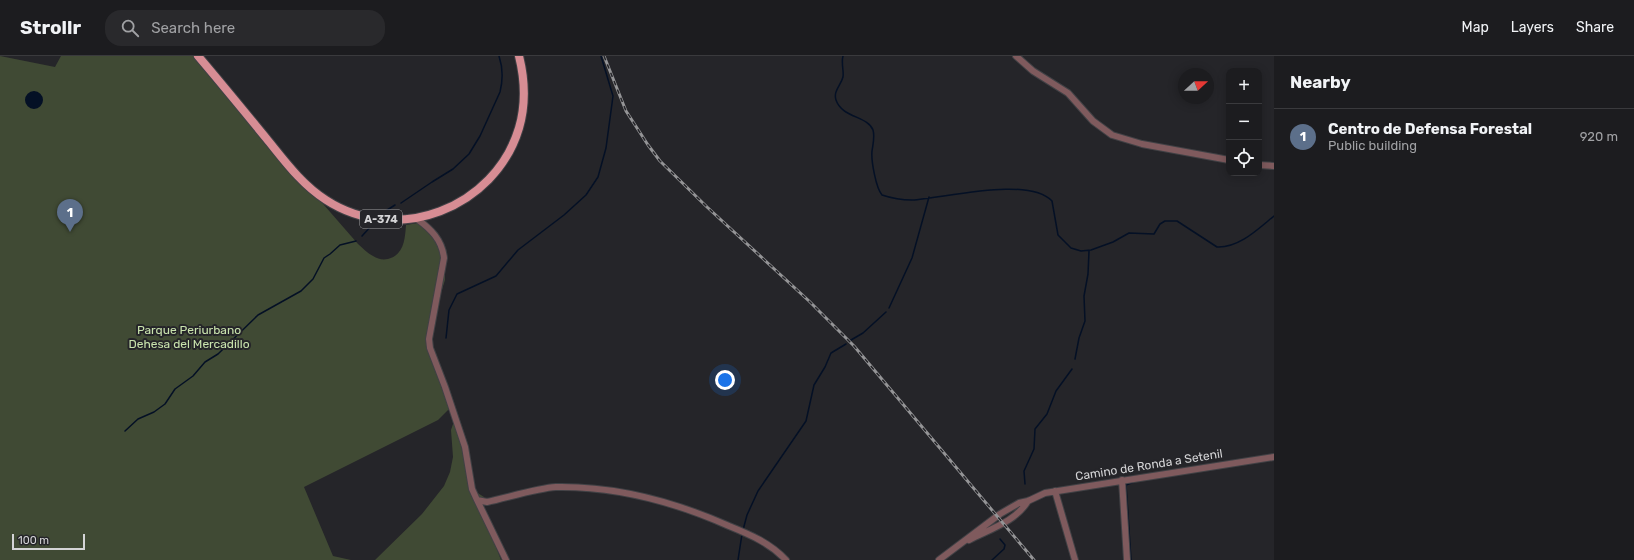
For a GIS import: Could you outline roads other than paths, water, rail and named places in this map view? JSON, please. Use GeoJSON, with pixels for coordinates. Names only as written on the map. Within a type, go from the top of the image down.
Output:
{"type":"FeatureCollection","features":[{"type":"Feature","properties":{"kind":"main road","name":"A-374"},"geometry":{"type":"LineString","coordinates":[[198,56],[301,180],[326,201],[347,211],[372,218],[396,220],[417,219],[454,206],[482,187],[501,165],[515,140],[523,110],[524,82],[519,56]]}},
{"type":"Feature","properties":{"kind":"street"},"geometry":{"type":"LineString","coordinates":[[1016,56],[1033,71],[1068,93],[1093,121],[1112,134],[1142,144],[1226,159]]}},
{"type":"Feature","properties":{"kind":"street"},"geometry":{"type":"LineString","coordinates":[[1262,165],[1274,166]]}},
{"type":"Feature","properties":{"kind":"street"},"geometry":{"type":"LineString","coordinates":[[417,219],[440,241],[443,247],[444,258],[429,338],[430,348],[465,447],[472,489],[506,560]]}},
{"type":"Feature","properties":{"kind":"street","name":"Camino de Ronda a Setenil"},"geometry":{"type":"LineString","coordinates":[[939,560],[1000,514],[1019,503],[1028,501],[1045,493],[1274,457]]}},
{"type":"Feature","properties":{"kind":"street"},"geometry":{"type":"LineString","coordinates":[[1122,480],[1127,560]]}},
{"type":"Feature","properties":{"kind":"street"},"geometry":{"type":"LineString","coordinates":[[477,500],[487,502],[554,487],[602,490],[649,497],[710,518],[759,539],[775,548],[786,560]]}},
{"type":"Feature","properties":{"kind":"street"},"geometry":{"type":"LineString","coordinates":[[1055,491],[1075,560]]}},
{"type":"Feature","properties":{"kind":"street","name":"Camino de Ronda a Setenil"},"geometry":{"type":"LineString","coordinates":[[960,545],[1004,524],[1025,506],[1028,501]]}},
{"type":"Feature","properties":{"kind":"water"},"geometry":{"type":"Polygon","coordinates":[[[34,91],[40,94],[43,100],[40,106],[34,109],[28,106],[25,100],[28,94],[34,91]]]}},
{"type":"Feature","properties":{"kind":"waterway"},"geometry":{"type":"LineString","coordinates":[[401,203],[453,169],[469,154],[480,136],[500,92],[502,74],[499,56]]}},
{"type":"Feature","properties":{"kind":"waterway"},"geometry":{"type":"LineString","coordinates":[[446,338],[449,310],[457,294],[496,276],[518,250],[564,215],[586,195],[598,177],[606,148],[613,96],[601,56]]}},
{"type":"Feature","properties":{"kind":"waterway"},"geometry":{"type":"LineString","coordinates":[[843,56],[843,77],[836,91],[835,97],[839,106],[849,114],[866,122],[873,130],[873,167],[876,181],[882,195],[897,199],[912,200],[985,190],[1006,189],[1025,190],[1040,194],[1052,201],[1058,235],[1071,248],[1081,251],[1091,250],[1113,242],[1129,233],[1154,234],[1160,224],[1165,221],[1177,221],[1217,247],[1225,246],[1248,237],[1274,216]]}},
{"type":"Feature","properties":{"kind":"waterway"},"geometry":{"type":"LineString","coordinates":[[889,308],[912,258],[929,197]]}},
{"type":"Feature","properties":{"kind":"waterway"},"geometry":{"type":"LineString","coordinates":[[384,212],[395,205]]}},
{"type":"Feature","properties":{"kind":"waterway"},"geometry":{"type":"LineString","coordinates":[[362,236],[373,224]]}},
{"type":"Feature","properties":{"kind":"waterway"},"geometry":{"type":"LineString","coordinates":[[125,431],[138,419],[154,412],[165,404],[175,389],[193,376],[205,362],[218,354],[258,315],[301,291],[313,279],[324,258],[340,245],[356,241]]}},
{"type":"Feature","properties":{"kind":"waterway"},"geometry":{"type":"LineString","coordinates":[[1075,359],[1079,338],[1085,321],[1084,296],[1088,274],[1089,251]]}},
{"type":"Feature","properties":{"kind":"waterway"},"geometry":{"type":"LineString","coordinates":[[851,340],[863,333],[886,312]]}},
{"type":"Feature","properties":{"kind":"waterway"},"geometry":{"type":"LineString","coordinates":[[743,530],[747,515],[758,491],[806,421],[814,385],[825,367],[831,353],[846,344]]}},
{"type":"Feature","properties":{"kind":"waterway"},"geometry":{"type":"LineString","coordinates":[[1025,484],[1024,471],[1034,449],[1035,429],[1047,414],[1056,391],[1072,369]]}},
{"type":"Feature","properties":{"kind":"waterway"},"geometry":{"type":"LineString","coordinates":[[1131,560],[1126,485],[1134,482]]}},
{"type":"Feature","properties":{"kind":"waterway"},"geometry":{"type":"LineString","coordinates":[[738,560],[742,534]]}},
{"type":"Feature","properties":{"kind":"waterway"},"geometry":{"type":"LineString","coordinates":[[992,560],[1004,549],[1005,545],[1000,539]]}},
{"type":"Feature","properties":{"kind":"railway"},"geometry":{"type":"LineString","coordinates":[[604,56],[626,111],[660,161],[707,207],[809,301],[854,346],[1034,560]]}},
{"type":"Feature","properties":{"kind":"place","name":"Centro de Defensa Forestal"},"geometry":{"type":"Point","coordinates":[70,232]}},
{"type":"Feature","properties":{"kind":"park label","name":"Parque Periurbano Dehesa del Mercadillo"},"geometry":{"type":"Point","coordinates":[189,337]}}]}
